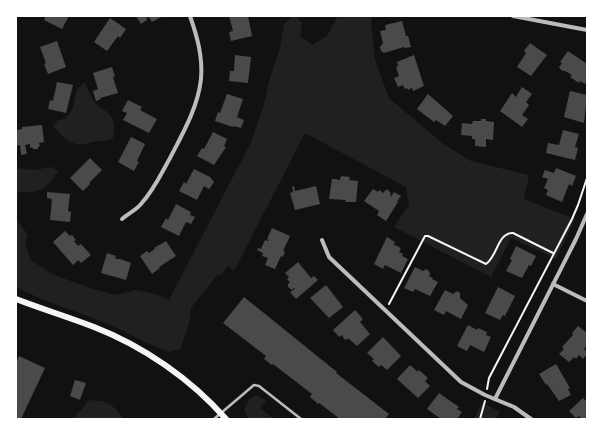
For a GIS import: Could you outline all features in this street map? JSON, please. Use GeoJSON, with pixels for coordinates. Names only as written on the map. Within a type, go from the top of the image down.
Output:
{"type":"FeatureCollection","features":[{"type":"Feature","properties":{"kind":"main road"},"geometry":{"type":"LineString","coordinates":[[16,299],[95,327],[158,360],[178,374],[205,397],[226,419]]}},
{"type":"Feature","properties":{"kind":"street"},"geometry":{"type":"LineString","coordinates":[[122,219],[140,205],[155,186],[185,129],[197,99],[201,77],[201,61],[190,16]]}},
{"type":"Feature","properties":{"kind":"street"},"geometry":{"type":"LineString","coordinates":[[513,16],[587,30]]}},
{"type":"Feature","properties":{"kind":"street"},"geometry":{"type":"LineString","coordinates":[[496,399],[587,214]]}},
{"type":"Feature","properties":{"kind":"street"},"geometry":{"type":"LineString","coordinates":[[322,240],[329,257],[461,382],[485,395],[514,407],[531,419]]}},
{"type":"Feature","properties":{"kind":"street"},"geometry":{"type":"LineString","coordinates":[[553,284],[587,301]]}},
{"type":"Feature","properties":{"kind":"lane"},"geometry":{"type":"LineString","coordinates":[[214,419],[254,385],[259,386],[301,419]]}},
{"type":"Feature","properties":{"kind":"path"},"geometry":{"type":"LineString","coordinates":[[480,419],[489,378],[578,205],[587,178]]}},
{"type":"Feature","properties":{"kind":"path"},"geometry":{"type":"LineString","coordinates":[[386,310],[425,236],[428,236],[486,264],[491,261],[504,235],[510,233],[514,233],[554,253]]}},
{"type":"Feature","properties":{"kind":"shaded area"},"geometry":{"type":"Polygon","coordinates":[[[293,16],[296,16],[302,23],[300,36],[312,45],[327,36],[338,16],[372,16],[371,23],[375,60],[389,98],[443,144],[471,161],[529,175],[524,199],[575,219],[556,259],[511,238],[491,277],[394,227],[409,205],[406,187],[305,133],[234,271],[228,266],[221,275],[218,274],[191,308],[189,324],[180,349],[168,352],[109,324],[39,298],[16,287],[16,219],[28,235],[25,244],[31,260],[52,274],[87,287],[115,295],[136,290],[156,294],[169,300],[251,142],[263,108],[270,78],[280,48],[284,24],[293,16]]]}},
{"type":"Feature","properties":{"kind":"shaded area"},"geometry":{"type":"Polygon","coordinates":[[[85,82],[95,103],[111,117],[114,126],[114,135],[113,138],[106,141],[75,144],[67,140],[53,126],[58,120],[65,119],[72,110],[77,90],[85,82]]]}},
{"type":"Feature","properties":{"kind":"shaded area"},"geometry":{"type":"Polygon","coordinates":[[[51,167],[58,171],[50,182],[44,187],[37,191],[16,193],[16,168],[34,170],[51,167]]]}},
{"type":"Feature","properties":{"kind":"shaded area"},"geometry":{"type":"Polygon","coordinates":[[[257,395],[266,401],[260,408],[274,419],[248,419],[244,410],[249,399],[257,395]]]}},
{"type":"Feature","properties":{"kind":"shaded area"},"geometry":{"type":"Polygon","coordinates":[[[89,400],[106,402],[116,409],[124,419],[73,419],[89,400]]]}},
{"type":"Feature","properties":{"kind":"shaded area"},"geometry":{"type":"Polygon","coordinates":[[[482,402],[500,412],[496,419],[474,419],[482,402]]]}},
{"type":"Feature","properties":{"kind":"building"},"geometry":{"type":"Polygon","coordinates":[[[46,16],[69,16],[62,29],[44,20],[46,16]]]}},
{"type":"Feature","properties":{"kind":"building"},"geometry":{"type":"Polygon","coordinates":[[[136,16],[163,16],[152,22],[149,17],[146,18],[147,20],[141,24],[136,16]]]}},
{"type":"Feature","properties":{"kind":"building"},"geometry":{"type":"Polygon","coordinates":[[[229,16],[248,16],[252,36],[231,41],[229,32],[233,31],[229,16]]]}},
{"type":"Feature","properties":{"kind":"building"},"geometry":{"type":"Polygon","coordinates":[[[110,18],[126,29],[120,38],[118,36],[107,51],[94,42],[110,18]]]}},
{"type":"Feature","properties":{"kind":"building"},"geometry":{"type":"Polygon","coordinates":[[[402,21],[411,47],[404,47],[384,53],[381,51],[380,47],[383,43],[380,31],[386,30],[385,25],[402,21]]]}},
{"type":"Feature","properties":{"kind":"building"},"geometry":{"type":"Polygon","coordinates":[[[57,41],[66,67],[48,74],[44,64],[46,63],[40,47],[57,41]]]}},
{"type":"Feature","properties":{"kind":"building"},"geometry":{"type":"Polygon","coordinates":[[[530,43],[547,55],[531,76],[517,67],[526,53],[524,51],[530,43]]]}},
{"type":"Feature","properties":{"kind":"building"},"geometry":{"type":"Polygon","coordinates":[[[568,51],[587,64],[587,80],[585,84],[580,81],[579,83],[570,77],[572,75],[561,70],[559,67],[562,63],[560,62],[568,51]]]}},
{"type":"Feature","properties":{"kind":"building"},"geometry":{"type":"Polygon","coordinates":[[[235,55],[251,57],[248,83],[229,81],[230,71],[234,71],[235,55]]]}},
{"type":"Feature","properties":{"kind":"building"},"geometry":{"type":"Polygon","coordinates":[[[414,55],[424,86],[413,91],[412,88],[408,90],[407,88],[405,89],[403,85],[398,87],[394,78],[399,76],[396,67],[398,66],[397,62],[414,55]]]}},
{"type":"Feature","properties":{"kind":"building"},"geometry":{"type":"Polygon","coordinates":[[[112,67],[115,76],[113,77],[118,93],[100,98],[101,99],[96,101],[93,91],[98,89],[93,73],[112,67]]]}},
{"type":"Feature","properties":{"kind":"building"},"geometry":{"type":"Polygon","coordinates":[[[57,82],[73,85],[66,113],[48,109],[50,100],[53,101],[57,82]]]}},
{"type":"Feature","properties":{"kind":"building"},"geometry":{"type":"Polygon","coordinates":[[[522,87],[532,94],[526,102],[529,105],[522,115],[528,119],[522,127],[500,111],[512,93],[516,97],[522,87]]]}},
{"type":"Feature","properties":{"kind":"building"},"geometry":{"type":"Polygon","coordinates":[[[570,91],[587,95],[584,123],[564,117],[570,91]]]}},
{"type":"Feature","properties":{"kind":"building"},"geometry":{"type":"Polygon","coordinates":[[[227,94],[243,99],[237,117],[244,120],[241,128],[215,121],[218,112],[220,113],[227,94]]]}},
{"type":"Feature","properties":{"kind":"building"},"geometry":{"type":"Polygon","coordinates":[[[428,94],[453,116],[445,126],[436,120],[434,122],[417,109],[428,94]]]}},
{"type":"Feature","properties":{"kind":"building"},"geometry":{"type":"Polygon","coordinates":[[[128,100],[142,107],[140,110],[157,119],[149,133],[123,120],[127,113],[122,111],[128,100]]]}},
{"type":"Feature","properties":{"kind":"building"},"geometry":{"type":"Polygon","coordinates":[[[481,119],[494,122],[493,140],[486,139],[486,147],[475,146],[475,139],[472,139],[472,136],[461,135],[462,123],[472,124],[473,121],[481,121],[481,119]]]}},
{"type":"Feature","properties":{"kind":"building"},"geometry":{"type":"Polygon","coordinates":[[[42,125],[44,142],[39,143],[40,146],[38,149],[33,149],[32,147],[30,148],[30,144],[25,145],[27,154],[21,155],[20,145],[16,146],[16,130],[22,129],[22,127],[42,125]]]}},
{"type":"Feature","properties":{"kind":"building"},"geometry":{"type":"Polygon","coordinates":[[[563,130],[579,134],[575,147],[578,148],[575,160],[546,153],[548,143],[559,145],[563,130]]]}},
{"type":"Feature","properties":{"kind":"building"},"geometry":{"type":"Polygon","coordinates":[[[213,132],[227,139],[224,146],[226,147],[214,165],[197,156],[202,148],[204,149],[213,132]]]}},
{"type":"Feature","properties":{"kind":"building"},"geometry":{"type":"Polygon","coordinates":[[[131,137],[145,144],[137,161],[139,162],[134,171],[118,162],[131,137]]]}},
{"type":"Feature","properties":{"kind":"building"},"geometry":{"type":"Polygon","coordinates":[[[90,158],[102,170],[83,191],[70,178],[90,158]]]}},
{"type":"Feature","properties":{"kind":"building"},"geometry":{"type":"Polygon","coordinates":[[[556,168],[576,176],[572,186],[569,184],[562,202],[546,195],[548,190],[544,188],[548,179],[542,177],[545,170],[554,173],[556,168]]]}},
{"type":"Feature","properties":{"kind":"building"},"geometry":{"type":"Polygon","coordinates":[[[194,169],[210,177],[214,182],[209,189],[204,186],[197,200],[179,191],[184,182],[186,184],[194,169]]]}},
{"type":"Feature","properties":{"kind":"building"},"geometry":{"type":"Polygon","coordinates":[[[341,176],[350,177],[349,180],[358,181],[356,202],[345,202],[346,200],[329,199],[332,179],[340,180],[341,176]]]}},
{"type":"Feature","properties":{"kind":"building"},"geometry":{"type":"Polygon","coordinates":[[[294,186],[295,191],[316,186],[320,204],[295,210],[290,193],[293,192],[292,187],[294,186]]]}},
{"type":"Feature","properties":{"kind":"building"},"geometry":{"type":"Polygon","coordinates":[[[373,189],[378,192],[379,190],[383,193],[387,189],[390,192],[391,197],[394,192],[401,196],[386,221],[377,215],[379,211],[364,201],[373,189]]]}},
{"type":"Feature","properties":{"kind":"building"},"geometry":{"type":"Polygon","coordinates":[[[47,192],[70,194],[68,211],[71,212],[70,222],[50,220],[52,199],[47,198],[47,192]]]}},
{"type":"Feature","properties":{"kind":"building"},"geometry":{"type":"Polygon","coordinates":[[[176,204],[191,212],[190,215],[195,217],[191,224],[186,222],[179,236],[161,227],[166,218],[168,220],[176,204]]]}},
{"type":"Feature","properties":{"kind":"building"},"geometry":{"type":"Polygon","coordinates":[[[272,228],[290,236],[283,251],[285,252],[283,257],[281,256],[275,269],[265,265],[268,258],[262,256],[263,253],[257,250],[258,248],[261,249],[265,240],[269,240],[267,239],[272,228]]]}},
{"type":"Feature","properties":{"kind":"building"},"geometry":{"type":"Polygon","coordinates":[[[65,231],[70,236],[72,235],[78,246],[81,244],[91,255],[81,263],[78,260],[73,265],[53,242],[65,231]]]}},
{"type":"Feature","properties":{"kind":"building"},"geometry":{"type":"Polygon","coordinates":[[[387,237],[395,242],[393,246],[395,245],[399,247],[401,249],[399,252],[403,254],[402,256],[408,259],[401,273],[385,265],[383,269],[374,264],[387,237]]]}},
{"type":"Feature","properties":{"kind":"building"},"geometry":{"type":"Polygon","coordinates":[[[166,241],[176,256],[159,267],[160,268],[152,274],[140,256],[147,251],[149,253],[155,249],[154,248],[166,241]]]}},
{"type":"Feature","properties":{"kind":"building"},"geometry":{"type":"Polygon","coordinates":[[[516,246],[536,256],[522,278],[506,271],[512,260],[510,259],[516,246]]]}},
{"type":"Feature","properties":{"kind":"building"},"geometry":{"type":"Polygon","coordinates":[[[107,253],[116,256],[115,259],[120,259],[131,263],[126,280],[101,273],[107,253]]]}},
{"type":"Feature","properties":{"kind":"building"},"geometry":{"type":"Polygon","coordinates":[[[298,262],[311,278],[314,276],[318,280],[296,299],[290,292],[295,289],[294,288],[292,290],[288,287],[290,282],[287,279],[289,277],[285,273],[298,262]]]}},
{"type":"Feature","properties":{"kind":"building"},"geometry":{"type":"Polygon","coordinates":[[[415,267],[423,271],[426,269],[429,271],[429,276],[438,282],[430,296],[415,289],[413,292],[404,288],[415,267]]]}},
{"type":"Feature","properties":{"kind":"building"},"geometry":{"type":"Polygon","coordinates":[[[326,285],[343,307],[329,318],[310,298],[326,285]]]}},
{"type":"Feature","properties":{"kind":"building"},"geometry":{"type":"Polygon","coordinates":[[[498,287],[515,296],[505,316],[503,315],[500,320],[485,313],[498,287]]]}},
{"type":"Feature","properties":{"kind":"building"},"geometry":{"type":"Polygon","coordinates":[[[445,290],[453,294],[457,291],[460,293],[460,298],[468,305],[461,319],[446,311],[444,315],[434,310],[445,290]]]}},
{"type":"Feature","properties":{"kind":"building"},"geometry":{"type":"Polygon","coordinates":[[[244,297],[337,372],[336,373],[389,414],[385,419],[340,419],[310,397],[312,394],[273,364],[272,365],[264,359],[266,356],[223,323],[244,297]]]}},
{"type":"Feature","properties":{"kind":"building"},"geometry":{"type":"Polygon","coordinates":[[[355,310],[363,319],[360,322],[370,334],[357,346],[348,338],[347,340],[344,339],[342,335],[339,337],[333,330],[355,310]]]}},
{"type":"Feature","properties":{"kind":"building"},"geometry":{"type":"Polygon","coordinates":[[[468,325],[477,330],[478,328],[487,332],[486,335],[491,337],[484,352],[470,345],[467,351],[457,346],[468,325]]]}},
{"type":"Feature","properties":{"kind":"building"},"geometry":{"type":"Polygon","coordinates":[[[578,326],[587,333],[587,345],[584,349],[587,354],[583,359],[579,355],[576,359],[574,357],[569,362],[559,354],[564,349],[562,347],[573,335],[572,333],[578,326]]]}},
{"type":"Feature","properties":{"kind":"building"},"geometry":{"type":"Polygon","coordinates":[[[383,337],[401,356],[387,370],[381,365],[379,367],[372,361],[374,359],[367,353],[383,337]]]}},
{"type":"Feature","properties":{"kind":"building"},"geometry":{"type":"Polygon","coordinates":[[[19,356],[45,368],[21,419],[16,419],[16,363],[19,356]]]}},
{"type":"Feature","properties":{"kind":"building"},"geometry":{"type":"Polygon","coordinates":[[[556,364],[570,388],[568,389],[571,395],[559,401],[539,374],[556,364]]]}},
{"type":"Feature","properties":{"kind":"building"},"geometry":{"type":"Polygon","coordinates":[[[410,365],[418,372],[419,370],[428,378],[425,381],[430,386],[418,398],[397,379],[410,365]]]}},
{"type":"Feature","properties":{"kind":"building"},"geometry":{"type":"Polygon","coordinates":[[[75,380],[86,383],[80,400],[70,396],[75,380]]]}},
{"type":"Feature","properties":{"kind":"building"},"geometry":{"type":"Polygon","coordinates":[[[439,393],[459,407],[457,409],[462,412],[457,419],[441,419],[427,409],[439,393]]]}},
{"type":"Feature","properties":{"kind":"building"},"geometry":{"type":"Polygon","coordinates":[[[583,398],[587,402],[587,419],[582,419],[579,416],[576,418],[569,411],[583,398]]]}}]}
